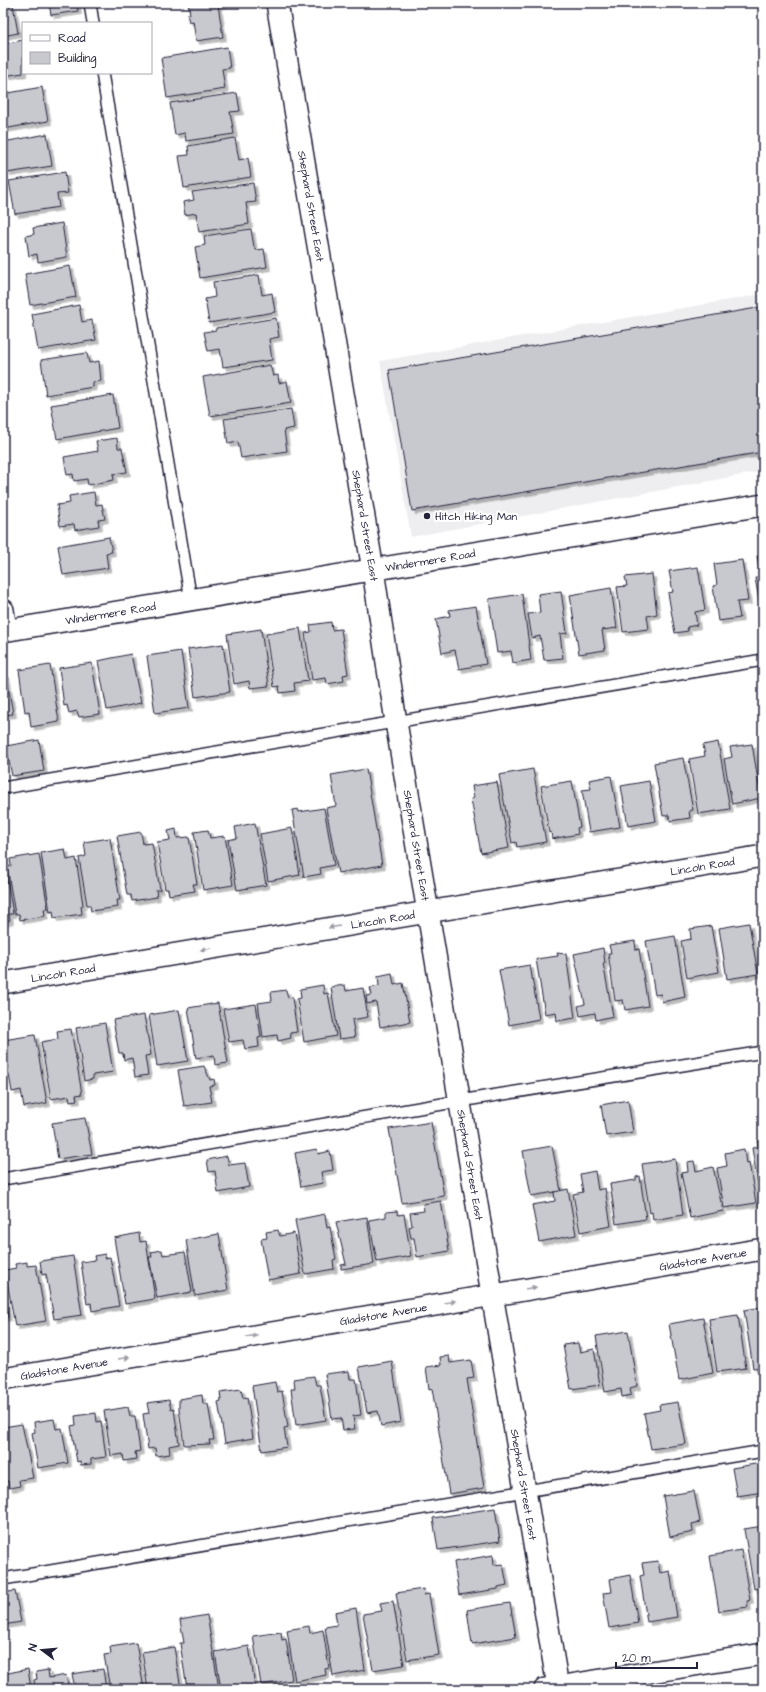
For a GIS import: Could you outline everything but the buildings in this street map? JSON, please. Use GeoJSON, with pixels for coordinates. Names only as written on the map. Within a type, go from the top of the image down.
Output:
{"type":"FeatureCollection","features":[{"type":"Feature","properties":{"kind":"street","name":"Shephard Street East"},"geometry":{"type":"LineString","coordinates":[[277,3],[373,570],[396,722],[525,1491],[551,1688]]}},
{"type":"Feature","properties":{"kind":"street","name":"Windermere Road"},"geometry":{"type":"LineString","coordinates":[[4,631],[763,505]]}},
{"type":"Feature","properties":{"kind":"street"},"geometry":{"type":"LineString","coordinates":[[3,610],[4,631]]}},
{"type":"Feature","properties":{"kind":"street","name":"Lincoln Road"},"geometry":{"type":"LineString","coordinates":[[3,983],[763,856]]}},
{"type":"Feature","properties":{"kind":"street","name":"Gladstone Avenue"},"geometry":{"type":"LineString","coordinates":[[3,1379],[763,1249]]}},
{"type":"Feature","properties":{"kind":"street"},"geometry":{"type":"LineString","coordinates":[[551,1688],[650,1680],[763,1654]]}},
{"type":"Feature","properties":{"kind":"lane"},"geometry":{"type":"LineString","coordinates":[[90,3],[93,22]]}},
{"type":"Feature","properties":{"kind":"lane"},"geometry":{"type":"LineString","coordinates":[[102,74],[192,600]]}},
{"type":"Feature","properties":{"kind":"lane"},"geometry":{"type":"LineString","coordinates":[[3,788],[763,660]]}},
{"type":"Feature","properties":{"kind":"lane"},"geometry":{"type":"LineString","coordinates":[[3,1179],[460,1101],[763,1052]]}},
{"type":"Feature","properties":{"kind":"lane"},"geometry":{"type":"LineString","coordinates":[[3,1579],[763,1451]]}},
{"type":"Feature","properties":{"kind":"shaded area"},"geometry":{"type":"Polygon","coordinates":[[[763,294],[763,471],[411,537],[380,361],[763,294]]]}},
{"type":"Feature","properties":{"kind":"place","name":"Hitch Hiking Man"},"geometry":{"type":"Point","coordinates":[427,516]}}]}
